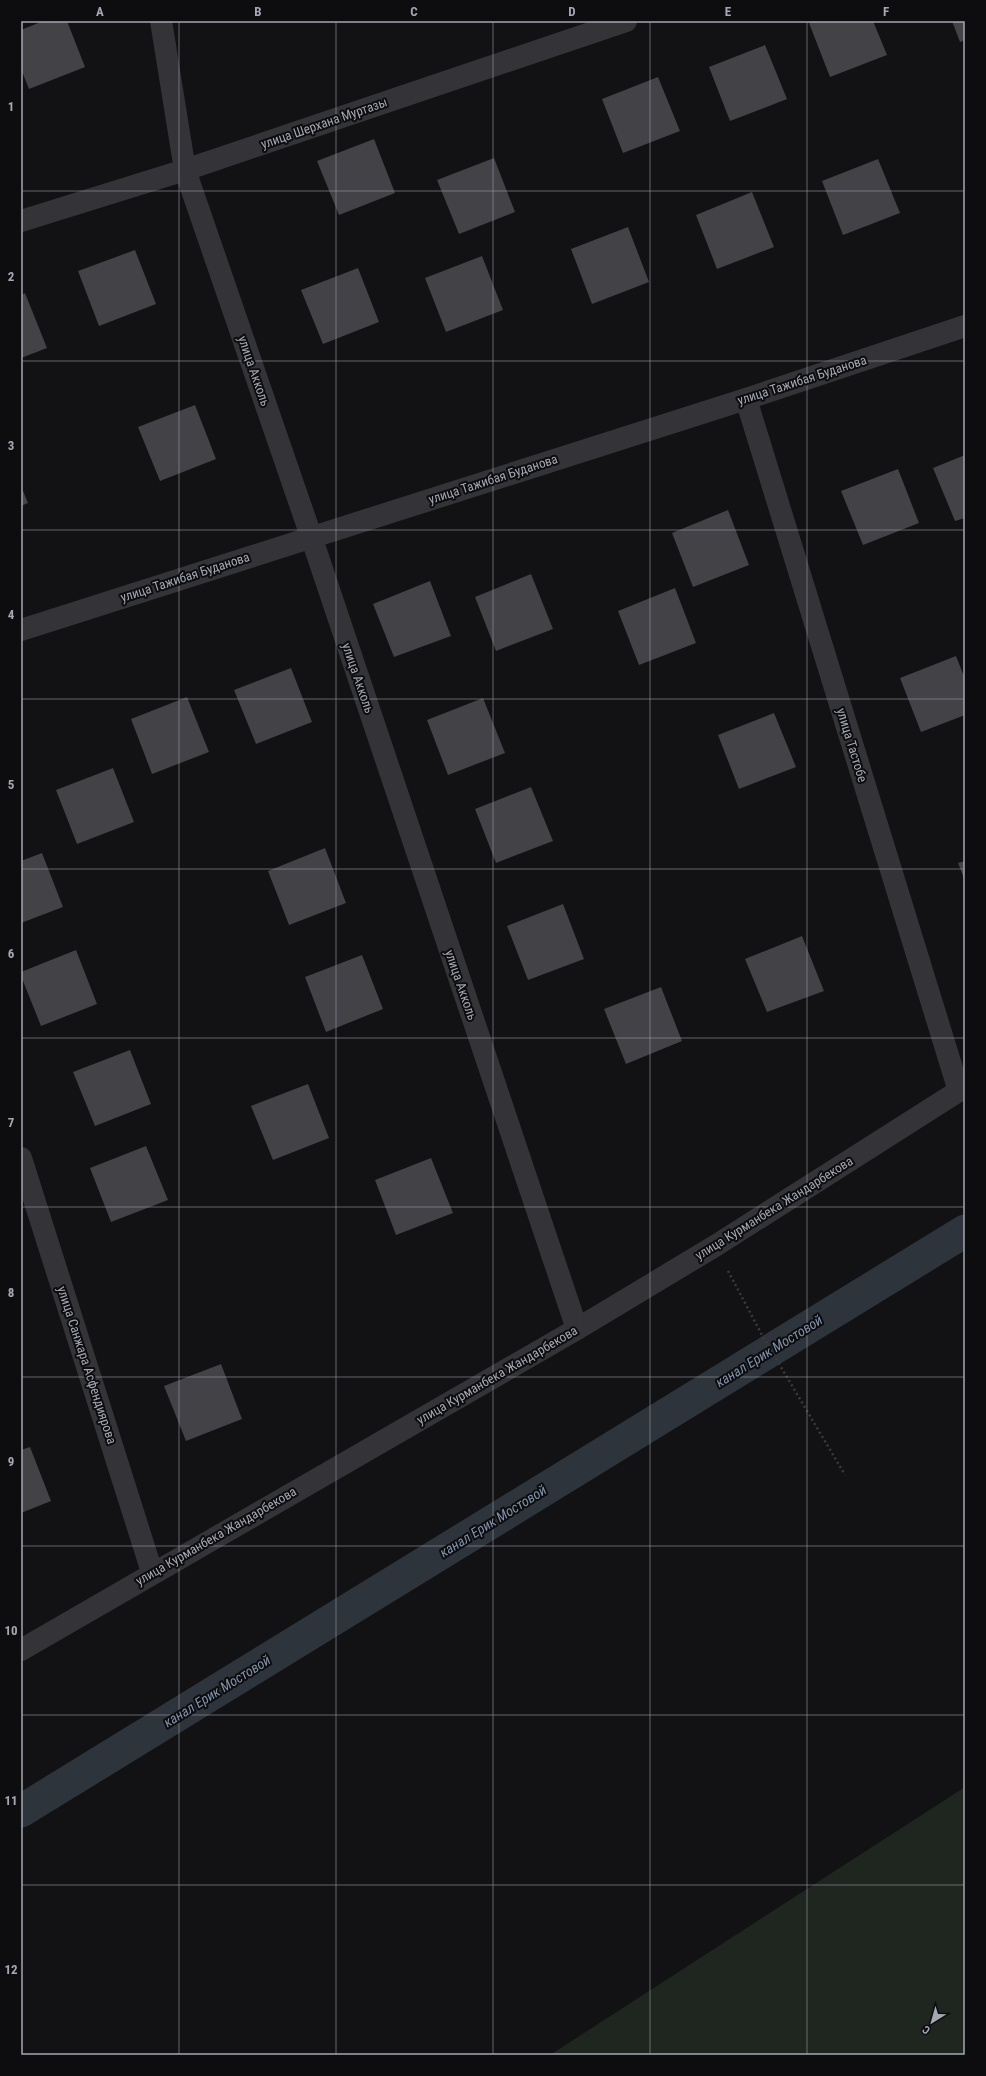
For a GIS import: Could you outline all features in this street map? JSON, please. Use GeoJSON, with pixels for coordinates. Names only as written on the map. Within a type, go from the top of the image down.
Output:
{"type":"FeatureCollection","features":[{"type":"Feature","properties":{"kind":"street","name":"улица Акколь"},"geometry":{"type":"LineString","coordinates":[[161,21],[185,170],[311,536],[577,1329]]}},
{"type":"Feature","properties":{"kind":"street","name":"улица Шерхана Муртазы"},"geometry":{"type":"LineString","coordinates":[[21,221],[185,170],[626,21]]}},
{"type":"Feature","properties":{"kind":"street","name":"улица Тажибая Буданова"},"geometry":{"type":"LineString","coordinates":[[21,630],[311,536],[746,399],[965,326]]}},
{"type":"Feature","properties":{"kind":"street","name":"улица Тастобе"},"geometry":{"type":"LineString","coordinates":[[746,399],[962,1089]]}},
{"type":"Feature","properties":{"kind":"street","name":"улица Курманбека Жандарбекова"},"geometry":{"type":"LineString","coordinates":[[21,1650],[152,1572],[577,1329],[715,1246],[962,1089]]}},
{"type":"Feature","properties":{"kind":"street","name":"улица Санжара Асфендиярова"},"geometry":{"type":"LineString","coordinates":[[21,1158],[152,1572]]}},
{"type":"Feature","properties":{"kind":"path"},"geometry":{"type":"LineString","coordinates":[[715,1246],[762,1335],[845,1475]]}},
{"type":"Feature","properties":{"kind":"shaded area"},"geometry":{"type":"Polygon","coordinates":[[[965,1787],[965,2055],[550,2055],[965,1787]]]}},
{"type":"Feature","properties":{"kind":"building"},"geometry":{"type":"Polygon","coordinates":[[[43,21],[67,21],[85,67],[29,89],[21,69],[21,30],[43,21]]]}},
{"type":"Feature","properties":{"kind":"building"},"geometry":{"type":"Polygon","coordinates":[[[814,21],[873,21],[887,55],[830,77],[809,23],[814,21]]]}},
{"type":"Feature","properties":{"kind":"building"},"geometry":{"type":"Polygon","coordinates":[[[952,21],[965,21],[965,40],[960,42],[952,21]]]}},
{"type":"Feature","properties":{"kind":"building"},"geometry":{"type":"Polygon","coordinates":[[[765,45],[787,99],[730,121],[709,67],[765,45]]]}},
{"type":"Feature","properties":{"kind":"building"},"geometry":{"type":"Polygon","coordinates":[[[658,77],[680,131],[623,153],[602,99],[658,77]]]}},
{"type":"Feature","properties":{"kind":"building"},"geometry":{"type":"Polygon","coordinates":[[[374,139],[395,193],[339,215],[317,161],[374,139]]]}},
{"type":"Feature","properties":{"kind":"building"},"geometry":{"type":"Polygon","coordinates":[[[494,158],[515,212],[459,234],[437,180],[494,158]]]}},
{"type":"Feature","properties":{"kind":"building"},"geometry":{"type":"Polygon","coordinates":[[[878,159],[900,213],[843,235],[822,181],[878,159]]]}},
{"type":"Feature","properties":{"kind":"building"},"geometry":{"type":"Polygon","coordinates":[[[752,192],[774,247],[717,269],[696,215],[752,192]]]}},
{"type":"Feature","properties":{"kind":"building"},"geometry":{"type":"Polygon","coordinates":[[[628,227],[649,282],[592,304],[571,249],[628,227]]]}},
{"type":"Feature","properties":{"kind":"building"},"geometry":{"type":"Polygon","coordinates":[[[135,250],[156,304],[99,326],[78,271],[135,250]]]}},
{"type":"Feature","properties":{"kind":"building"},"geometry":{"type":"Polygon","coordinates":[[[482,256],[503,310],[446,332],[425,278],[482,256]]]}},
{"type":"Feature","properties":{"kind":"building"},"geometry":{"type":"Polygon","coordinates":[[[358,268],[379,322],[323,344],[301,290],[358,268]]]}},
{"type":"Feature","properties":{"kind":"building"},"geometry":{"type":"Polygon","coordinates":[[[25,293],[47,348],[21,358],[21,295],[25,293]]]}},
{"type":"Feature","properties":{"kind":"building"},"geometry":{"type":"Polygon","coordinates":[[[195,405],[216,459],[160,481],[138,427],[195,405]]]}},
{"type":"Feature","properties":{"kind":"building"},"geometry":{"type":"Polygon","coordinates":[[[965,455],[965,518],[955,521],[933,468],[965,455]]]}},
{"type":"Feature","properties":{"kind":"building"},"geometry":{"type":"Polygon","coordinates":[[[898,469],[919,523],[863,545],[841,491],[898,469]]]}},
{"type":"Feature","properties":{"kind":"building"},"geometry":{"type":"Polygon","coordinates":[[[21,486],[28,503],[21,506],[21,486]]]}},
{"type":"Feature","properties":{"kind":"building"},"geometry":{"type":"Polygon","coordinates":[[[728,510],[749,565],[693,587],[672,533],[728,510]]]}},
{"type":"Feature","properties":{"kind":"building"},"geometry":{"type":"Polygon","coordinates":[[[531,574],[553,629],[496,651],[475,597],[531,574]]]}},
{"type":"Feature","properties":{"kind":"building"},"geometry":{"type":"Polygon","coordinates":[[[430,581],[451,636],[394,657],[373,604],[430,581]]]}},
{"type":"Feature","properties":{"kind":"building"},"geometry":{"type":"Polygon","coordinates":[[[675,588],[696,643],[639,665],[618,611],[675,588]]]}},
{"type":"Feature","properties":{"kind":"building"},"geometry":{"type":"Polygon","coordinates":[[[956,656],[965,679],[965,715],[921,732],[900,678],[956,656]]]}},
{"type":"Feature","properties":{"kind":"building"},"geometry":{"type":"Polygon","coordinates":[[[291,668],[312,722],[256,744],[234,690],[291,668]]]}},
{"type":"Feature","properties":{"kind":"building"},"geometry":{"type":"Polygon","coordinates":[[[187,697],[209,752],[152,774],[131,719],[187,697]]]}},
{"type":"Feature","properties":{"kind":"building"},"geometry":{"type":"Polygon","coordinates":[[[483,698],[505,753],[448,775],[427,720],[483,698]]]}},
{"type":"Feature","properties":{"kind":"building"},"geometry":{"type":"Polygon","coordinates":[[[774,713],[796,767],[739,789],[718,735],[774,713]]]}},
{"type":"Feature","properties":{"kind":"building"},"geometry":{"type":"Polygon","coordinates":[[[113,768],[134,822],[77,844],[56,790],[113,768]]]}},
{"type":"Feature","properties":{"kind":"building"},"geometry":{"type":"Polygon","coordinates":[[[531,787],[553,841],[496,863],[475,809],[531,787]]]}},
{"type":"Feature","properties":{"kind":"building"},"geometry":{"type":"Polygon","coordinates":[[[325,848],[346,903],[289,925],[268,871],[325,848]]]}},
{"type":"Feature","properties":{"kind":"building"},"geometry":{"type":"Polygon","coordinates":[[[42,853],[63,907],[21,923],[21,861],[42,853]]]}},
{"type":"Feature","properties":{"kind":"building"},"geometry":{"type":"Polygon","coordinates":[[[965,861],[965,881],[958,863],[965,861]]]}},
{"type":"Feature","properties":{"kind":"building"},"geometry":{"type":"Polygon","coordinates":[[[563,904],[584,959],[528,980],[507,926],[563,904]]]}},
{"type":"Feature","properties":{"kind":"building"},"geometry":{"type":"Polygon","coordinates":[[[802,936],[824,991],[767,1012],[745,959],[802,936]]]}},
{"type":"Feature","properties":{"kind":"building"},"geometry":{"type":"Polygon","coordinates":[[[76,950],[97,1004],[41,1026],[21,976],[21,972],[76,950]]]}},
{"type":"Feature","properties":{"kind":"building"},"geometry":{"type":"Polygon","coordinates":[[[362,955],[383,1009],[326,1032],[305,977],[362,955]]]}},
{"type":"Feature","properties":{"kind":"building"},"geometry":{"type":"Polygon","coordinates":[[[661,987],[682,1041],[626,1064],[604,1009],[661,987]]]}},
{"type":"Feature","properties":{"kind":"building"},"geometry":{"type":"Polygon","coordinates":[[[130,1050],[151,1104],[95,1126],[73,1072],[130,1050]]]}},
{"type":"Feature","properties":{"kind":"building"},"geometry":{"type":"Polygon","coordinates":[[[308,1084],[329,1138],[273,1160],[251,1106],[308,1084]]]}},
{"type":"Feature","properties":{"kind":"building"},"geometry":{"type":"Polygon","coordinates":[[[146,1146],[168,1200],[111,1222],[90,1168],[146,1146]]]}},
{"type":"Feature","properties":{"kind":"building"},"geometry":{"type":"Polygon","coordinates":[[[431,1158],[453,1213],[396,1235],[375,1180],[431,1158]]]}},
{"type":"Feature","properties":{"kind":"building"},"geometry":{"type":"Polygon","coordinates":[[[221,1364],[242,1419],[186,1441],[164,1386],[221,1364]]]}},
{"type":"Feature","properties":{"kind":"building"},"geometry":{"type":"Polygon","coordinates":[[[30,1447],[51,1501],[21,1513],[21,1450],[30,1447]]]}},
{"type":"Feature","properties":{"kind":"waterway","name":"канал Ерик Мостовой"},"geometry":{"type":"LineString","coordinates":[[21,1811],[965,1231]]}}]}
